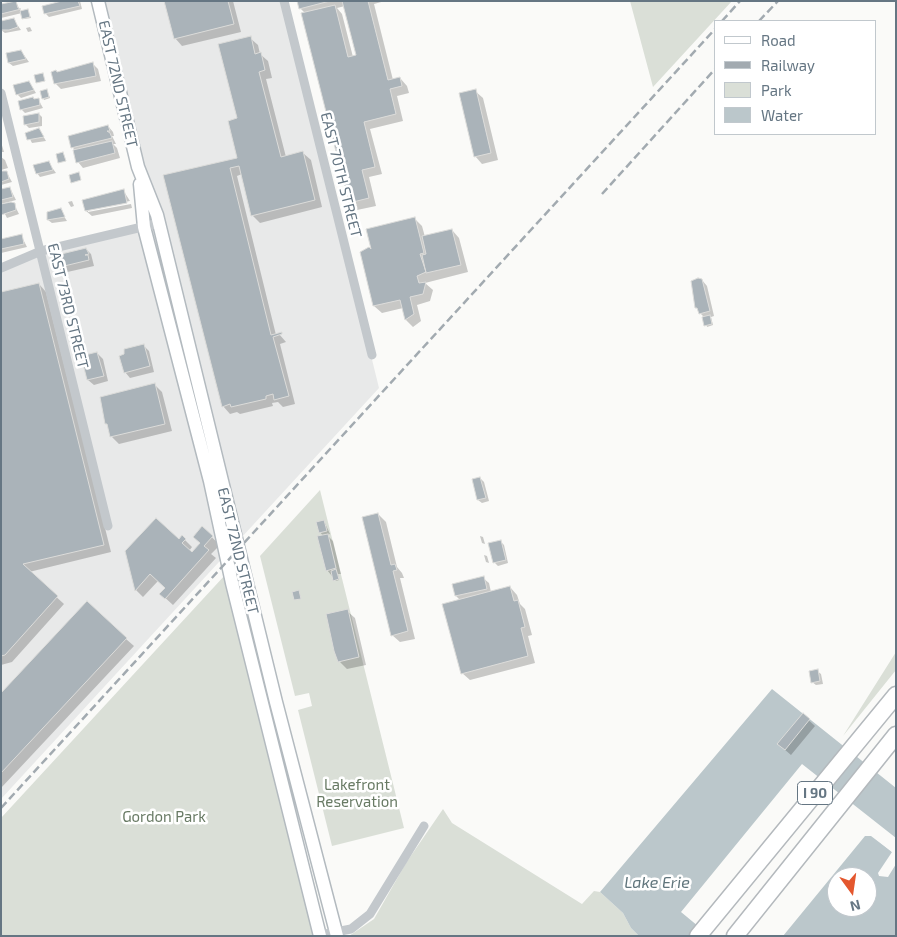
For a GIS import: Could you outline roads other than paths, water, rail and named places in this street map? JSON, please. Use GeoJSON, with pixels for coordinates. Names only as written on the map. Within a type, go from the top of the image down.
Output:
{"type":"FeatureCollection","features":[{"type":"Feature","properties":{"kind":"highway","name":"I 90"},"geometry":{"type":"LineString","coordinates":[[698,936],[896,695]]}},
{"type":"Feature","properties":{"kind":"highway","name":"I 90"},"geometry":{"type":"LineString","coordinates":[[736,935],[891,741]]}},
{"type":"Feature","properties":{"kind":"highway"},"geometry":{"type":"LineString","coordinates":[[694,936],[715,915]]}},
{"type":"Feature","properties":{"kind":"main road","name":"EAST 72ND STREET"},"geometry":{"type":"LineString","coordinates":[[98,1],[138,167],[158,223],[336,934]]}},
{"type":"Feature","properties":{"kind":"main road","name":"EAST 72ND STREET"},"geometry":{"type":"LineString","coordinates":[[138,167],[144,226],[210,481],[292,830],[320,936]]}},
{"type":"Feature","properties":{"kind":"main road"},"geometry":{"type":"LineString","coordinates":[[292,830],[308,827]]}},
{"type":"Feature","properties":{"kind":"street","name":"EAST 70TH STREET"},"geometry":{"type":"LineString","coordinates":[[284,1],[372,355]]}},
{"type":"Feature","properties":{"kind":"street","name":"EAST 73RD STREET"},"geometry":{"type":"LineString","coordinates":[[1,93],[108,526]]}},
{"type":"Feature","properties":{"kind":"street"},"geometry":{"type":"LineString","coordinates":[[1,268],[41,251],[158,223]]}},
{"type":"Feature","properties":{"kind":"street"},"geometry":{"type":"LineString","coordinates":[[320,936],[336,934],[351,929],[370,914],[424,826]]}},
{"type":"Feature","properties":{"kind":"water","name":"Lake Erie"},"geometry":{"type":"Polygon","coordinates":[[[772,689],[896,788],[896,838],[802,764],[681,912],[710,936],[639,936],[631,928],[623,913],[600,892],[772,689]]]}},
{"type":"Feature","properties":{"kind":"water"},"geometry":{"type":"Polygon","coordinates":[[[865,836],[871,836],[896,855],[896,936],[783,936],[827,882],[827,917],[877,917],[877,867],[840,867],[865,836]]]}},
{"type":"Feature","properties":{"kind":"railway"},"geometry":{"type":"LineString","coordinates":[[723,20],[740,1]]}},
{"type":"Feature","properties":{"kind":"railway"},"geometry":{"type":"LineString","coordinates":[[760,20],[778,1]]}},
{"type":"Feature","properties":{"kind":"railway"},"geometry":{"type":"LineString","coordinates":[[1,808],[714,30]]}},
{"type":"Feature","properties":{"kind":"railway"},"geometry":{"type":"LineString","coordinates":[[602,194],[714,70]]}},
{"type":"Feature","properties":{"kind":"park label","name":"Lakefront Reservation"},"geometry":{"type":"Point","coordinates":[357,794]}},
{"type":"Feature","properties":{"kind":"park label","name":"Gordon Park"},"geometry":{"type":"Point","coordinates":[164,817]}}]}
